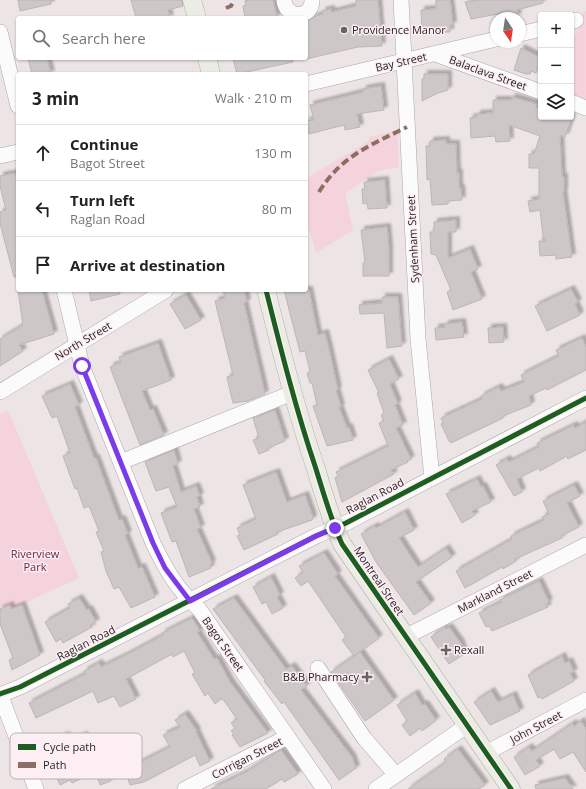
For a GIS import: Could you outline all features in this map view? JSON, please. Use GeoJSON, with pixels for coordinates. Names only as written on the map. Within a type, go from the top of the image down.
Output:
{"type":"FeatureCollection","features":[{"type":"Feature","properties":{"kind":"main road"},"geometry":{"type":"LineString","coordinates":[[192,0],[196,16]]}},
{"type":"Feature","properties":{"kind":"main road"},"geometry":{"type":"LineString","coordinates":[[208,60],[211,72]]}},
{"type":"Feature","properties":{"kind":"main road","name":"Montreal Street"},"geometry":{"type":"LineString","coordinates":[[267,292],[292,393],[335,528],[342,544],[405,638],[511,789]]}},
{"type":"Feature","properties":{"kind":"street"},"geometry":{"type":"LineString","coordinates":[[284,0],[286,8],[289,12],[298,15],[307,12],[312,4],[312,0]]}},
{"type":"Feature","properties":{"kind":"street","name":"Sydenham Street"},"geometry":{"type":"LineString","coordinates":[[401,0],[418,339],[432,478]]}},
{"type":"Feature","properties":{"kind":"street"},"geometry":{"type":"LineString","coordinates":[[526,33],[538,30]]}},
{"type":"Feature","properties":{"kind":"street"},"geometry":{"type":"LineString","coordinates":[[0,32],[16,98]]}},
{"type":"Feature","properties":{"kind":"street","name":"Bay Street"},"geometry":{"type":"LineString","coordinates":[[308,84],[490,40]]}},
{"type":"Feature","properties":{"kind":"street","name":"Balaclava Street"},"geometry":{"type":"LineString","coordinates":[[435,54],[538,91]]}},
{"type":"Feature","properties":{"kind":"street"},"geometry":{"type":"LineString","coordinates":[[574,103],[586,108]]}},
{"type":"Feature","properties":{"kind":"street"},"geometry":{"type":"LineString","coordinates":[[0,156],[16,152]]}},
{"type":"Feature","properties":{"kind":"street","name":"Bagot Street"},"geometry":{"type":"LineString","coordinates":[[64,292],[82,366],[153,543],[165,568],[190,601],[199,609],[324,789]]}},
{"type":"Feature","properties":{"kind":"street","name":"North Street"},"geometry":{"type":"LineString","coordinates":[[0,392],[163,292]]}},
{"type":"Feature","properties":{"kind":"street"},"geometry":{"type":"LineString","coordinates":[[120,462],[292,393]]}},
{"type":"Feature","properties":{"kind":"street","name":"Raglan Road"},"geometry":{"type":"LineString","coordinates":[[0,695],[20,687],[316,536],[335,528],[586,398]]}},
{"type":"Feature","properties":{"kind":"street","name":"Markland Street"},"geometry":{"type":"LineString","coordinates":[[405,638],[586,545]]}},
{"type":"Feature","properties":{"kind":"street"},"geometry":{"type":"LineString","coordinates":[[318,668],[364,738],[396,775]]}},
{"type":"Feature","properties":{"kind":"street"},"geometry":{"type":"LineString","coordinates":[[0,695],[15,733]]}},
{"type":"Feature","properties":{"kind":"street","name":"John Street"},"geometry":{"type":"LineString","coordinates":[[486,753],[586,700]]}},
{"type":"Feature","properties":{"kind":"street"},"geometry":{"type":"LineString","coordinates":[[376,789],[466,726]]}},
{"type":"Feature","properties":{"kind":"street","name":"Corrigan Street"},"geometry":{"type":"LineString","coordinates":[[185,789],[287,737]]}},
{"type":"Feature","properties":{"kind":"street"},"geometry":{"type":"LineString","coordinates":[[32,779],[36,789]]}},
{"type":"Feature","properties":{"kind":"green space"},"geometry":{"type":"Polygon","coordinates":[[[586,11],[586,101],[574,97],[574,40],[583,12],[586,11]]]}},
{"type":"Feature","properties":{"kind":"green space"},"geometry":{"type":"Polygon","coordinates":[[[397,130],[399,167],[378,171],[345,193],[353,230],[316,253],[308,226],[308,177],[369,141],[369,137],[397,130]]]}},
{"type":"Feature","properties":{"kind":"green space","name":"Riverview Park"},"geometry":{"type":"Polygon","coordinates":[[[8,410],[79,578],[0,614],[0,414],[8,410]]]}},
{"type":"Feature","properties":{"kind":"building"},"geometry":{"type":"Polygon","coordinates":[[[18,0],[50,0],[51,4],[20,11],[18,0]]]}},
{"type":"Feature","properties":{"kind":"building"},"geometry":{"type":"Polygon","coordinates":[[[131,0],[182,0],[183,6],[168,10],[170,16],[135,16],[131,0]]]}},
{"type":"Feature","properties":{"kind":"building"},"geometry":{"type":"Polygon","coordinates":[[[245,0],[273,0],[277,16],[245,16],[243,6],[246,5],[245,0]]]}},
{"type":"Feature","properties":{"kind":"building","name":"Providence Manor"},"geometry":{"type":"Polygon","coordinates":[[[356,0],[378,0],[382,46],[358,47],[308,59],[308,21],[323,14],[322,11],[331,9],[332,12],[356,6],[356,0]]]}},
{"type":"Feature","properties":{"kind":"building"},"geometry":{"type":"Polygon","coordinates":[[[436,0],[450,0],[453,25],[450,25],[450,32],[422,35],[421,10],[436,9],[436,0]]]}},
{"type":"Feature","properties":{"kind":"building"},"geometry":{"type":"Polygon","coordinates":[[[478,0],[543,0],[543,3],[517,10],[517,12],[490,12],[490,15],[471,19],[465,2],[478,0]]]}},
{"type":"Feature","properties":{"kind":"building"},"geometry":{"type":"Polygon","coordinates":[[[521,48],[538,56],[538,67],[536,73],[531,71],[530,74],[526,74],[514,70],[521,48]]]}},
{"type":"Feature","properties":{"kind":"building"},"geometry":{"type":"Polygon","coordinates":[[[28,60],[48,60],[50,72],[32,72],[28,60]]]}},
{"type":"Feature","properties":{"kind":"building"},"geometry":{"type":"Polygon","coordinates":[[[234,60],[292,60],[293,62],[246,72],[236,72],[234,60]]]}},
{"type":"Feature","properties":{"kind":"building"},"geometry":{"type":"Polygon","coordinates":[[[424,74],[448,74],[448,90],[422,101],[422,79],[424,79],[424,74]]]}},
{"type":"Feature","properties":{"kind":"building"},"geometry":{"type":"Polygon","coordinates":[[[381,86],[384,110],[357,114],[360,127],[345,130],[344,125],[309,134],[308,121],[314,120],[310,105],[363,92],[363,89],[381,86]]]}},
{"type":"Feature","properties":{"kind":"building"},"geometry":{"type":"Polygon","coordinates":[[[512,97],[537,104],[538,120],[571,120],[565,137],[560,135],[562,177],[564,177],[563,192],[572,257],[556,259],[556,255],[540,256],[539,241],[546,241],[543,236],[540,210],[530,212],[528,201],[539,199],[539,168],[529,168],[529,154],[534,154],[540,136],[509,125],[510,141],[496,142],[495,136],[471,138],[470,118],[477,117],[477,114],[493,113],[493,100],[512,100],[512,97]]]}},
{"type":"Feature","properties":{"kind":"building"},"geometry":{"type":"Polygon","coordinates":[[[446,140],[446,144],[456,144],[457,173],[459,173],[459,188],[461,188],[462,200],[448,201],[448,204],[432,205],[430,179],[427,180],[426,146],[430,146],[430,141],[446,140]]]}},
{"type":"Feature","properties":{"kind":"building"},"geometry":{"type":"Polygon","coordinates":[[[15,173],[16,176],[16,277],[14,277],[0,223],[0,212],[6,210],[0,186],[0,176],[15,173]]]}},
{"type":"Feature","properties":{"kind":"building"},"geometry":{"type":"Polygon","coordinates":[[[385,180],[387,208],[368,209],[367,203],[363,204],[362,189],[365,189],[364,182],[385,180]]]}},
{"type":"Feature","properties":{"kind":"building"},"geometry":{"type":"Polygon","coordinates":[[[456,220],[456,232],[448,232],[448,258],[470,249],[478,269],[471,272],[482,299],[453,310],[447,292],[451,290],[436,255],[431,254],[430,232],[434,232],[434,222],[456,220]]]}},
{"type":"Feature","properties":{"kind":"building"},"geometry":{"type":"Polygon","coordinates":[[[387,227],[389,276],[363,276],[363,263],[365,262],[361,230],[387,227]]]}},
{"type":"Feature","properties":{"kind":"building"},"geometry":{"type":"Polygon","coordinates":[[[571,289],[578,302],[575,304],[580,315],[547,331],[535,306],[571,289]]]}},
{"type":"Feature","properties":{"kind":"building"},"geometry":{"type":"Polygon","coordinates":[[[309,290],[318,335],[325,333],[338,390],[336,390],[341,407],[339,407],[347,428],[349,427],[353,440],[327,446],[313,406],[317,405],[312,383],[310,383],[307,373],[310,371],[305,351],[300,352],[285,292],[308,292],[309,290]]]}},
{"type":"Feature","properties":{"kind":"building"},"geometry":{"type":"Polygon","coordinates":[[[18,292],[42,292],[54,334],[19,345],[23,351],[0,366],[0,339],[23,325],[18,292]]]}},
{"type":"Feature","properties":{"kind":"building"},"geometry":{"type":"Polygon","coordinates":[[[89,292],[120,292],[120,294],[91,301],[89,292]]]}},
{"type":"Feature","properties":{"kind":"building"},"geometry":{"type":"Polygon","coordinates":[[[223,292],[244,292],[247,302],[244,303],[265,394],[248,401],[233,403],[227,377],[233,375],[215,301],[226,298],[223,292]]]}},
{"type":"Feature","properties":{"kind":"building"},"geometry":{"type":"Polygon","coordinates":[[[186,295],[201,320],[185,329],[170,304],[186,295]]]}},
{"type":"Feature","properties":{"kind":"building"},"geometry":{"type":"Polygon","coordinates":[[[382,297],[398,297],[402,346],[387,348],[384,313],[360,314],[359,305],[382,303],[382,297]]]}},
{"type":"Feature","properties":{"kind":"building"},"geometry":{"type":"Polygon","coordinates":[[[462,322],[464,337],[436,340],[435,328],[445,327],[445,324],[462,322]]]}},
{"type":"Feature","properties":{"kind":"building"},"geometry":{"type":"Polygon","coordinates":[[[503,327],[504,342],[489,343],[488,328],[503,327]]]}},
{"type":"Feature","properties":{"kind":"building"},"geometry":{"type":"Polygon","coordinates":[[[582,338],[586,347],[586,370],[547,390],[546,388],[529,396],[531,405],[503,416],[503,418],[451,443],[449,441],[441,424],[443,423],[441,418],[482,399],[481,396],[499,387],[501,391],[524,382],[521,375],[559,356],[556,350],[582,338]]]}},
{"type":"Feature","properties":{"kind":"building"},"geometry":{"type":"Polygon","coordinates":[[[158,343],[171,380],[142,391],[150,410],[153,409],[164,435],[140,445],[110,367],[121,362],[119,357],[158,343]]]}},
{"type":"Feature","properties":{"kind":"building"},"geometry":{"type":"Polygon","coordinates":[[[389,359],[399,379],[390,384],[398,404],[395,405],[403,425],[396,428],[411,459],[391,470],[394,474],[342,502],[335,478],[338,476],[336,472],[388,446],[379,423],[384,421],[381,415],[384,413],[377,393],[379,393],[368,370],[389,359]]]}},
{"type":"Feature","properties":{"kind":"building"},"geometry":{"type":"Polygon","coordinates":[[[70,384],[79,405],[75,407],[94,458],[96,458],[119,520],[122,519],[128,534],[125,535],[138,568],[142,567],[155,597],[131,608],[119,587],[114,589],[106,571],[101,552],[104,551],[96,532],[99,531],[89,506],[84,508],[77,488],[75,489],[63,456],[70,453],[57,416],[52,418],[42,396],[70,384]]]}},
{"type":"Feature","properties":{"kind":"building"},"geometry":{"type":"Polygon","coordinates":[[[275,410],[285,441],[268,448],[269,450],[259,454],[253,440],[259,438],[253,418],[275,410]]]}},
{"type":"Feature","properties":{"kind":"building"},"geometry":{"type":"Polygon","coordinates":[[[586,422],[586,450],[568,459],[567,456],[540,471],[539,468],[517,479],[522,492],[514,496],[496,465],[507,459],[509,462],[539,447],[537,443],[574,425],[575,428],[586,422]]]}},
{"type":"Feature","properties":{"kind":"building"},"geometry":{"type":"Polygon","coordinates":[[[174,450],[178,464],[173,466],[181,492],[196,486],[200,496],[197,497],[200,507],[194,509],[201,528],[197,529],[212,563],[210,565],[211,568],[189,577],[176,541],[172,542],[161,513],[177,507],[169,487],[156,491],[145,462],[174,450]]]}},
{"type":"Feature","properties":{"kind":"building"},"geometry":{"type":"Polygon","coordinates":[[[276,472],[287,502],[305,495],[313,517],[312,520],[277,532],[278,534],[244,550],[237,536],[240,535],[237,528],[256,519],[243,485],[276,472]]]}},
{"type":"Feature","properties":{"kind":"building"},"geometry":{"type":"Polygon","coordinates":[[[477,479],[481,487],[483,486],[491,502],[472,511],[475,515],[462,523],[446,494],[477,479]]]}},
{"type":"Feature","properties":{"kind":"building"},"geometry":{"type":"Polygon","coordinates":[[[574,485],[580,496],[567,503],[579,527],[561,536],[562,538],[515,559],[516,561],[503,569],[502,567],[465,588],[456,571],[512,539],[511,536],[544,520],[542,517],[549,514],[543,501],[574,485]]]}},
{"type":"Feature","properties":{"kind":"building"},"geometry":{"type":"Polygon","coordinates":[[[405,512],[414,530],[399,538],[418,567],[446,548],[452,557],[416,582],[431,603],[414,615],[376,562],[361,534],[375,526],[376,528],[405,512]]]}},
{"type":"Feature","properties":{"kind":"building"},"geometry":{"type":"Polygon","coordinates":[[[324,553],[338,574],[335,576],[379,638],[354,656],[342,640],[346,637],[308,581],[301,586],[295,578],[303,572],[299,566],[324,553]]]}},
{"type":"Feature","properties":{"kind":"building"},"geometry":{"type":"Polygon","coordinates":[[[271,577],[280,595],[277,597],[283,608],[272,614],[266,602],[262,604],[253,587],[271,577]]]}},
{"type":"Feature","properties":{"kind":"building"},"geometry":{"type":"Polygon","coordinates":[[[539,581],[549,602],[546,604],[548,607],[492,631],[489,626],[486,627],[479,613],[501,602],[500,600],[539,581]]]}},
{"type":"Feature","properties":{"kind":"building"},"geometry":{"type":"Polygon","coordinates":[[[79,598],[87,610],[89,609],[96,622],[90,625],[92,627],[63,643],[61,639],[56,642],[45,622],[70,608],[68,604],[79,598]]]}},
{"type":"Feature","properties":{"kind":"building"},"geometry":{"type":"Polygon","coordinates":[[[234,598],[286,669],[292,666],[307,686],[301,690],[352,757],[356,768],[339,780],[284,702],[282,704],[264,681],[265,680],[213,609],[234,598]]]}},
{"type":"Feature","properties":{"kind":"building"},"geometry":{"type":"Polygon","coordinates":[[[10,605],[11,609],[22,605],[40,655],[12,670],[9,660],[13,658],[0,624],[0,609],[10,605]]]}},
{"type":"Feature","properties":{"kind":"building"},"geometry":{"type":"Polygon","coordinates":[[[192,618],[200,631],[197,632],[214,659],[217,658],[230,682],[268,733],[240,747],[231,731],[235,728],[231,723],[237,719],[222,698],[215,704],[208,693],[205,696],[192,674],[195,673],[184,651],[173,657],[172,654],[126,679],[136,699],[120,707],[114,696],[98,703],[93,691],[36,718],[29,703],[85,674],[84,671],[99,663],[101,667],[126,655],[163,635],[162,633],[192,618]]]}},
{"type":"Feature","properties":{"kind":"building"},"geometry":{"type":"Polygon","coordinates":[[[449,627],[462,645],[461,646],[465,653],[449,664],[431,637],[444,628],[446,629],[449,627]]]}},
{"type":"Feature","properties":{"kind":"building"},"geometry":{"type":"Polygon","coordinates":[[[360,652],[394,700],[365,721],[331,672],[360,652]]]}},
{"type":"Feature","properties":{"kind":"building"},"geometry":{"type":"Polygon","coordinates":[[[562,656],[565,663],[569,661],[574,672],[570,673],[574,681],[542,699],[540,697],[538,698],[528,675],[562,656]]]}},
{"type":"Feature","properties":{"kind":"building"},"geometry":{"type":"Polygon","coordinates":[[[491,691],[498,702],[513,695],[520,711],[490,725],[474,702],[491,691]]]}},
{"type":"Feature","properties":{"kind":"building"},"geometry":{"type":"Polygon","coordinates":[[[415,693],[422,705],[425,704],[436,720],[422,731],[420,728],[410,736],[402,725],[407,721],[397,705],[415,693]]]}},
{"type":"Feature","properties":{"kind":"building"},"geometry":{"type":"Polygon","coordinates":[[[185,714],[197,731],[196,732],[210,761],[200,766],[195,755],[144,782],[130,785],[128,779],[142,779],[142,761],[170,747],[163,735],[180,727],[175,720],[185,714]]]}},
{"type":"Feature","properties":{"kind":"building"},"geometry":{"type":"Polygon","coordinates":[[[581,721],[586,729],[586,772],[573,752],[560,759],[554,749],[536,760],[540,766],[525,775],[514,757],[529,747],[532,751],[573,723],[574,726],[581,721]]]}},
{"type":"Feature","properties":{"kind":"building"},"geometry":{"type":"Polygon","coordinates":[[[458,749],[485,785],[479,789],[408,789],[438,768],[446,761],[444,759],[458,749]]]}},
{"type":"Feature","properties":{"kind":"building"},"geometry":{"type":"Polygon","coordinates":[[[281,750],[298,774],[284,782],[282,779],[266,789],[211,789],[246,772],[281,750]]]}},
{"type":"Feature","properties":{"kind":"building"},"geometry":{"type":"Polygon","coordinates":[[[565,778],[573,789],[536,789],[535,785],[565,778]]]}},
{"type":"Feature","properties":{"kind":"building"},"geometry":{"type":"Polygon","coordinates":[[[57,779],[80,779],[72,783],[70,780],[60,785],[57,779]]]}},
{"type":"Feature","properties":{"kind":"building"},"geometry":{"type":"Polygon","coordinates":[[[98,779],[110,779],[111,781],[100,785],[98,779]]]}},
{"type":"Feature","properties":{"kind":"marked path"},"geometry":{"type":"LineString","coordinates":[[226,8],[231,6],[234,0]]}},
{"type":"Feature","properties":{"kind":"marked path"},"geometry":{"type":"LineString","coordinates":[[319,192],[337,169],[347,160],[369,146],[407,127]]}},
{"type":"Feature","properties":{"kind":"cycle path"},"geometry":{"type":"LineString","coordinates":[[267,292],[302,425],[334,526],[342,544],[511,789]]}},
{"type":"Feature","properties":{"kind":"cycle path"},"geometry":{"type":"LineString","coordinates":[[0,694],[20,687],[316,536],[346,523],[586,398]]}},
{"type":"Feature","properties":{"kind":"place","name":"Providence Manor"},"geometry":{"type":"Point","coordinates":[344,30]}},
{"type":"Feature","properties":{"kind":"place","name":"Rexall"},"geometry":{"type":"Point","coordinates":[446,650]}},
{"type":"Feature","properties":{"kind":"place","name":"B&B Pharmacy"},"geometry":{"type":"Point","coordinates":[367,677]}},
{"type":"Feature","properties":{"kind":"route"},"geometry":{"type":"LineString","coordinates":[[82,366],[153,543],[165,568],[190,601],[316,536],[335,528]]}}]}
